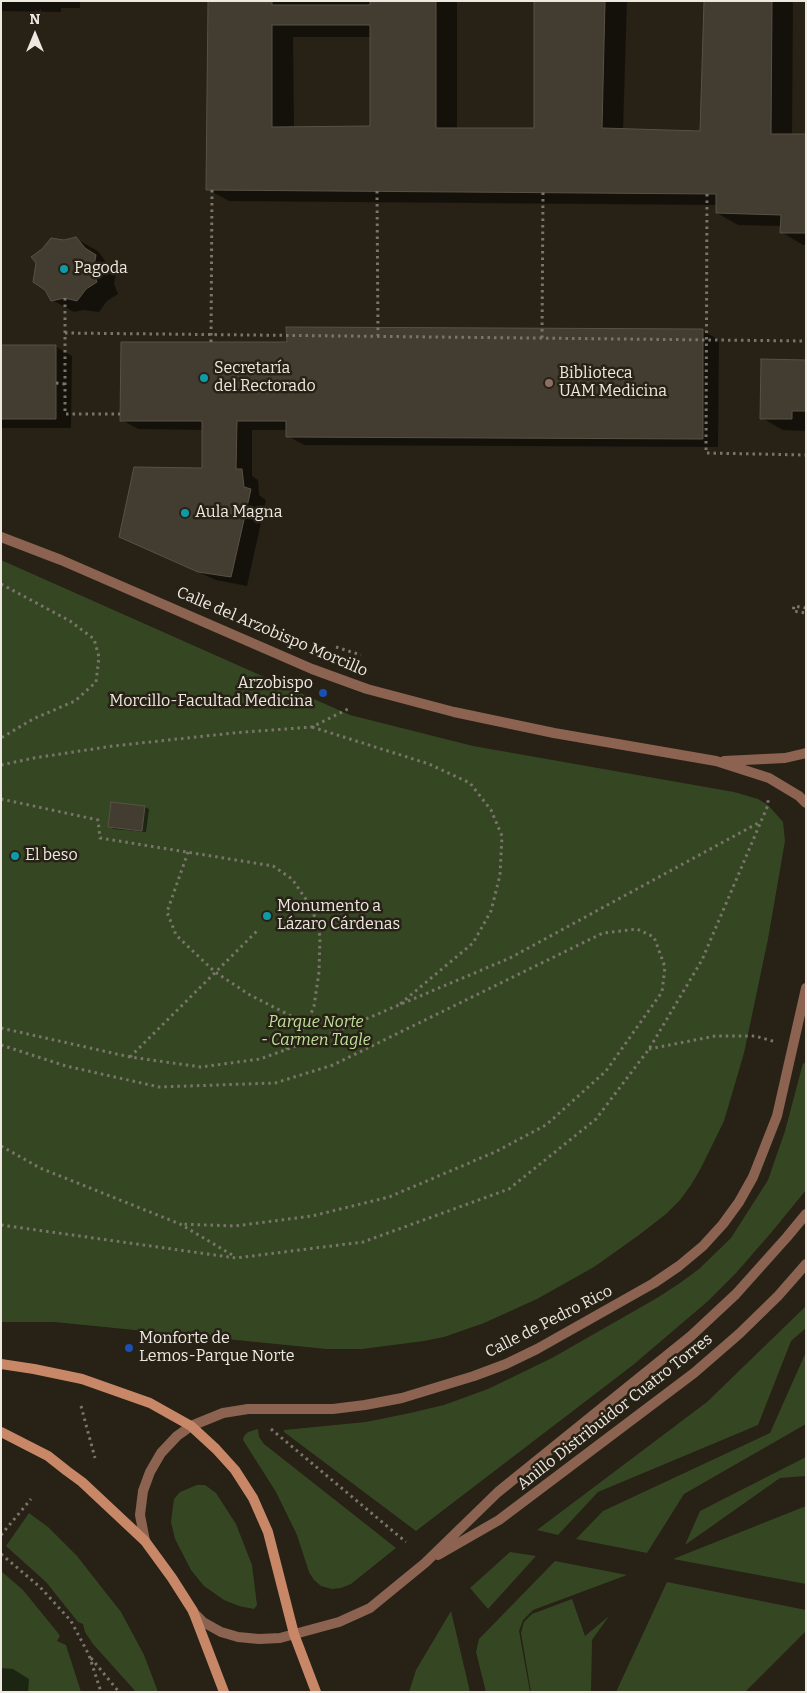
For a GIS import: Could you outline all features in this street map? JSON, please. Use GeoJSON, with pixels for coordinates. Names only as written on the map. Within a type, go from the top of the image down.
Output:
{"type":"FeatureCollection","features":[{"type":"Feature","properties":{"kind":"street","name":"Calle del Arzobispo Morcillo"},"geometry":{"type":"LineString","coordinates":[[1,537],[78,567],[312,669],[367,689],[454,712],[554,733],[716,762],[770,778],[799,796],[806,803]]}},
{"type":"Feature","properties":{"kind":"street","name":"Calle del Arzobispo Morcillo"},"geometry":{"type":"LineString","coordinates":[[716,762],[778,758],[806,752]]}},
{"type":"Feature","properties":{"kind":"street","name":"Calle de Pedro Rico"},"geometry":{"type":"LineString","coordinates":[[144,1541],[140,1516],[143,1491],[150,1472],[161,1453],[177,1436],[191,1426],[223,1413],[248,1409],[333,1409],[366,1405],[402,1398],[474,1376],[506,1364],[536,1349],[654,1283],[703,1246],[723,1224],[739,1202],[753,1177],[777,1116],[806,988]]}},
{"type":"Feature","properties":{"kind":"street"},"geometry":{"type":"LineString","coordinates":[[1,1432],[48,1456],[82,1482],[144,1541],[172,1578],[193,1611],[203,1622],[215,1629],[238,1637],[280,1638],[339,1622],[370,1608],[425,1563],[498,1492],[691,1336],[736,1294],[806,1214]]}},
{"type":"Feature","properties":{"kind":"street","name":"Anillo Distribuidor Cuatro Torres"},"geometry":{"type":"LineString","coordinates":[[425,1563],[499,1520],[672,1391],[739,1334],[778,1296],[806,1264]]}},
{"type":"Feature","properties":{"kind":"street"},"geometry":{"type":"LineString","coordinates":[[1,1364],[82,1379],[150,1403],[191,1426],[216,1449],[235,1470],[253,1498],[268,1532],[294,1634],[316,1692]]}},
{"type":"Feature","properties":{"kind":"street"},"geometry":{"type":"LineString","coordinates":[[193,1611],[224,1692]]}},
{"type":"Feature","properties":{"kind":"path"},"geometry":{"type":"LineString","coordinates":[[211,342],[212,190]]}},
{"type":"Feature","properties":{"kind":"path"},"geometry":{"type":"LineString","coordinates":[[377,191],[378,336]]}},
{"type":"Feature","properties":{"kind":"path"},"geometry":{"type":"LineString","coordinates":[[542,338],[543,192]]}},
{"type":"Feature","properties":{"kind":"path"},"geometry":{"type":"LineString","coordinates":[[707,194],[706,453],[806,455]]}},
{"type":"Feature","properties":{"kind":"path"},"geometry":{"type":"LineString","coordinates":[[65,298],[65,414],[120,414]]}},
{"type":"Feature","properties":{"kind":"path"},"geometry":{"type":"LineString","coordinates":[[65,333],[806,341]]}},
{"type":"Feature","properties":{"kind":"path"},"geometry":{"type":"LineString","coordinates":[[56,383],[65,384]]}},
{"type":"Feature","properties":{"kind":"path"},"geometry":{"type":"LineString","coordinates":[[1,584],[70,621],[94,639],[99,658],[96,682],[75,700],[33,719],[1,738]]}},
{"type":"Feature","properties":{"kind":"path"},"geometry":{"type":"LineString","coordinates":[[806,608],[794,606],[793,611],[806,613]]}},
{"type":"Feature","properties":{"kind":"path"},"geometry":{"type":"LineString","coordinates":[[336,647],[362,655]]}},
{"type":"Feature","properties":{"kind":"path"},"geometry":{"type":"LineString","coordinates":[[312,727],[350,708]]}},
{"type":"Feature","properties":{"kind":"path"},"geometry":{"type":"LineString","coordinates":[[1,765],[113,746],[233,733],[312,727],[429,764],[470,783],[491,810],[502,836],[500,876],[491,911],[473,943],[395,1007]]}},
{"type":"Feature","properties":{"kind":"path"},"geometry":{"type":"LineString","coordinates":[[1,1225],[236,1258],[364,1242],[509,1189],[596,1119],[648,1049],[702,960],[768,805],[768,798]]}},
{"type":"Feature","properties":{"kind":"path"},"geometry":{"type":"LineString","coordinates":[[1,799],[98,820],[100,838],[273,866],[292,879],[312,908],[320,936],[319,972],[314,1006],[307,1024],[286,1050]]}},
{"type":"Feature","properties":{"kind":"path"},"geometry":{"type":"LineString","coordinates":[[1,1028],[130,1057],[201,1067],[260,1059],[335,1032],[510,958],[761,822]]}},
{"type":"Feature","properties":{"kind":"path"},"geometry":{"type":"LineString","coordinates":[[188,852],[167,912],[176,935],[215,972],[250,995],[307,1024]]}},
{"type":"Feature","properties":{"kind":"path"},"geometry":{"type":"LineString","coordinates":[[130,1057],[259,928]]}},
{"type":"Feature","properties":{"kind":"path"},"geometry":{"type":"LineString","coordinates":[[1,1045],[66,1066],[160,1087],[275,1083],[333,1065],[603,933],[636,929],[654,937],[665,967],[662,992],[606,1071],[546,1125],[495,1152],[389,1197],[312,1216],[235,1226],[180,1224]]}},
{"type":"Feature","properties":{"kind":"path"},"geometry":{"type":"LineString","coordinates":[[648,1049],[715,1036],[756,1036],[778,1043]]}},
{"type":"Feature","properties":{"kind":"path"},"geometry":{"type":"LineString","coordinates":[[1,1146],[40,1168],[180,1224],[236,1258]]}},
{"type":"Feature","properties":{"kind":"path"},"geometry":{"type":"LineString","coordinates":[[81,1406],[95,1458]]}},
{"type":"Feature","properties":{"kind":"path"},"geometry":{"type":"LineString","coordinates":[[271,1429],[406,1542]]}},
{"type":"Feature","properties":{"kind":"path"},"geometry":{"type":"LineString","coordinates":[[1,1535],[31,1499]]}},
{"type":"Feature","properties":{"kind":"path"},"geometry":{"type":"LineString","coordinates":[[1,1554],[40,1587],[71,1621],[89,1655],[101,1692]]}},
{"type":"Feature","properties":{"kind":"path"},"geometry":{"type":"LineString","coordinates":[[89,1655],[119,1692]]}},
{"type":"Feature","properties":{"kind":"green space","name":"Parque Norte - Carmen Tagle"},"geometry":{"type":"Polygon","coordinates":[[[1,560],[350,715],[473,746],[734,792],[758,799],[768,805],[783,822],[785,841],[768,939],[744,1053],[724,1121],[701,1168],[680,1200],[666,1214],[594,1267],[537,1299],[484,1323],[444,1337],[424,1341],[362,1349],[327,1349],[54,1322],[1,1322],[1,560]]]}},
{"type":"Feature","properties":{"kind":"green space"},"geometry":{"type":"Polygon","coordinates":[[[803,1063],[806,1064],[806,1190],[770,1234],[736,1273],[708,1301],[633,1365],[416,1531],[284,1432],[284,1430],[366,1422],[410,1413],[444,1405],[488,1389],[552,1358],[680,1283],[699,1269],[731,1238],[768,1180],[785,1131],[803,1063]]]}},
{"type":"Feature","properties":{"kind":"green space"},"geometry":{"type":"Polygon","coordinates":[[[806,1306],[806,1328],[791,1341],[758,1425],[598,1492],[558,1535],[537,1530],[707,1402],[806,1306]]]}},
{"type":"Feature","properties":{"kind":"green space"},"geometry":{"type":"Polygon","coordinates":[[[806,1352],[806,1424],[684,1494],[647,1553],[576,1539],[603,1511],[770,1433],[806,1352]]]}},
{"type":"Feature","properties":{"kind":"green space"},"geometry":{"type":"Polygon","coordinates":[[[258,1429],[259,1437],[264,1444],[396,1548],[351,1584],[341,1588],[332,1589],[321,1586],[314,1580],[309,1572],[297,1535],[276,1492],[243,1440],[248,1432],[258,1429]]]}},
{"type":"Feature","properties":{"kind":"green space"},"geometry":{"type":"Polygon","coordinates":[[[806,1457],[806,1476],[780,1478],[685,1545],[700,1511],[806,1457]]]}},
{"type":"Feature","properties":{"kind":"green space"},"geometry":{"type":"Polygon","coordinates":[[[197,1485],[205,1485],[216,1493],[236,1524],[252,1565],[257,1605],[254,1609],[224,1600],[204,1586],[191,1570],[175,1539],[171,1522],[174,1499],[180,1492],[197,1485]]]}},
{"type":"Feature","properties":{"kind":"green space"},"geometry":{"type":"Polygon","coordinates":[[[806,1506],[806,1584],[673,1559],[806,1506]]]}},
{"type":"Feature","properties":{"kind":"green space"},"geometry":{"type":"Polygon","coordinates":[[[29,1513],[48,1527],[77,1556],[121,1612],[144,1655],[158,1692],[136,1692],[93,1644],[85,1632],[83,1624],[78,1622],[46,1582],[6,1546],[29,1513]]]}},
{"type":"Feature","properties":{"kind":"green space"},"geometry":{"type":"Polygon","coordinates":[[[510,1552],[536,1556],[488,1609],[470,1588],[510,1552]]]}},
{"type":"Feature","properties":{"kind":"green space"},"geometry":{"type":"Polygon","coordinates":[[[555,1561],[627,1575],[533,1610],[523,1620],[519,1631],[530,1692],[486,1692],[476,1652],[479,1639],[555,1561]]]}},
{"type":"Feature","properties":{"kind":"green space"},"geometry":{"type":"Polygon","coordinates":[[[1,1571],[23,1590],[58,1633],[60,1636],[57,1641],[66,1645],[81,1692],[1,1692],[1,1571]]]}},
{"type":"Feature","properties":{"kind":"green space"},"geometry":{"type":"Polygon","coordinates":[[[667,1582],[806,1610],[806,1631],[745,1692],[616,1692],[667,1582]]]}},
{"type":"Feature","properties":{"kind":"green space"},"geometry":{"type":"Polygon","coordinates":[[[572,1599],[585,1636],[609,1616],[592,1640],[591,1692],[531,1692],[521,1633],[524,1622],[532,1614],[572,1599]]]}},
{"type":"Feature","properties":{"kind":"green space"},"geometry":{"type":"Polygon","coordinates":[[[451,1611],[470,1692],[409,1692],[416,1670],[451,1611]]]}},
{"type":"Feature","properties":{"kind":"building"},"geometry":{"type":"Polygon","coordinates":[[[208,1],[272,1],[272,5],[370,5],[370,1],[436,1],[436,128],[534,128],[534,1],[605,1],[602,128],[700,131],[704,1],[772,1],[771,134],[806,134],[806,233],[780,233],[781,215],[716,213],[716,194],[206,190],[208,1]],[[272,25],[272,127],[370,126],[370,25],[272,25]]]}},
{"type":"Feature","properties":{"kind":"building","name":"Pagoda"},"geometry":{"type":"Polygon","coordinates":[[[76,237],[85,248],[96,255],[93,271],[97,282],[86,289],[77,301],[65,298],[51,301],[45,290],[33,282],[36,263],[31,257],[42,249],[51,238],[64,240],[76,237]]]}},
{"type":"Feature","properties":{"kind":"building"},"geometry":{"type":"Polygon","coordinates":[[[286,327],[703,329],[703,439],[286,437],[286,421],[237,421],[236,469],[242,469],[244,487],[251,489],[231,577],[198,572],[119,537],[134,467],[202,468],[202,421],[120,421],[121,342],[287,342],[286,327]]]}},
{"type":"Feature","properties":{"kind":"building"},"geometry":{"type":"Polygon","coordinates":[[[1,345],[56,345],[56,419],[1,419],[1,345]]]}},
{"type":"Feature","properties":{"kind":"building"},"geometry":{"type":"Polygon","coordinates":[[[761,359],[806,360],[806,411],[792,411],[792,419],[760,419],[761,359]]]}},
{"type":"Feature","properties":{"kind":"building"},"geometry":{"type":"Polygon","coordinates":[[[111,802],[145,806],[142,831],[108,827],[111,802]]]}},
{"type":"Feature","properties":{"kind":"place","name":"Pagoda"},"geometry":{"type":"Point","coordinates":[64,269]}},
{"type":"Feature","properties":{"kind":"place","name":"Secretaría del Rectorado"},"geometry":{"type":"Point","coordinates":[204,378]}},
{"type":"Feature","properties":{"kind":"place","name":"Biblioteca UAM Medicina"},"geometry":{"type":"Point","coordinates":[549,383]}},
{"type":"Feature","properties":{"kind":"place","name":"Aula Magna"},"geometry":{"type":"Point","coordinates":[185,513]}},
{"type":"Feature","properties":{"kind":"place","name":"Arzobispo Morcillo-Facultad Medicina"},"geometry":{"type":"Point","coordinates":[323,693]}},
{"type":"Feature","properties":{"kind":"place","name":"El beso"},"geometry":{"type":"Point","coordinates":[15,856]}},
{"type":"Feature","properties":{"kind":"place","name":"Monumento a Lázaro Cárdenas"},"geometry":{"type":"Point","coordinates":[267,916]}},
{"type":"Feature","properties":{"kind":"place","name":"Monforte de Lemos-Parque Norte"},"geometry":{"type":"Point","coordinates":[129,1348]}}]}
